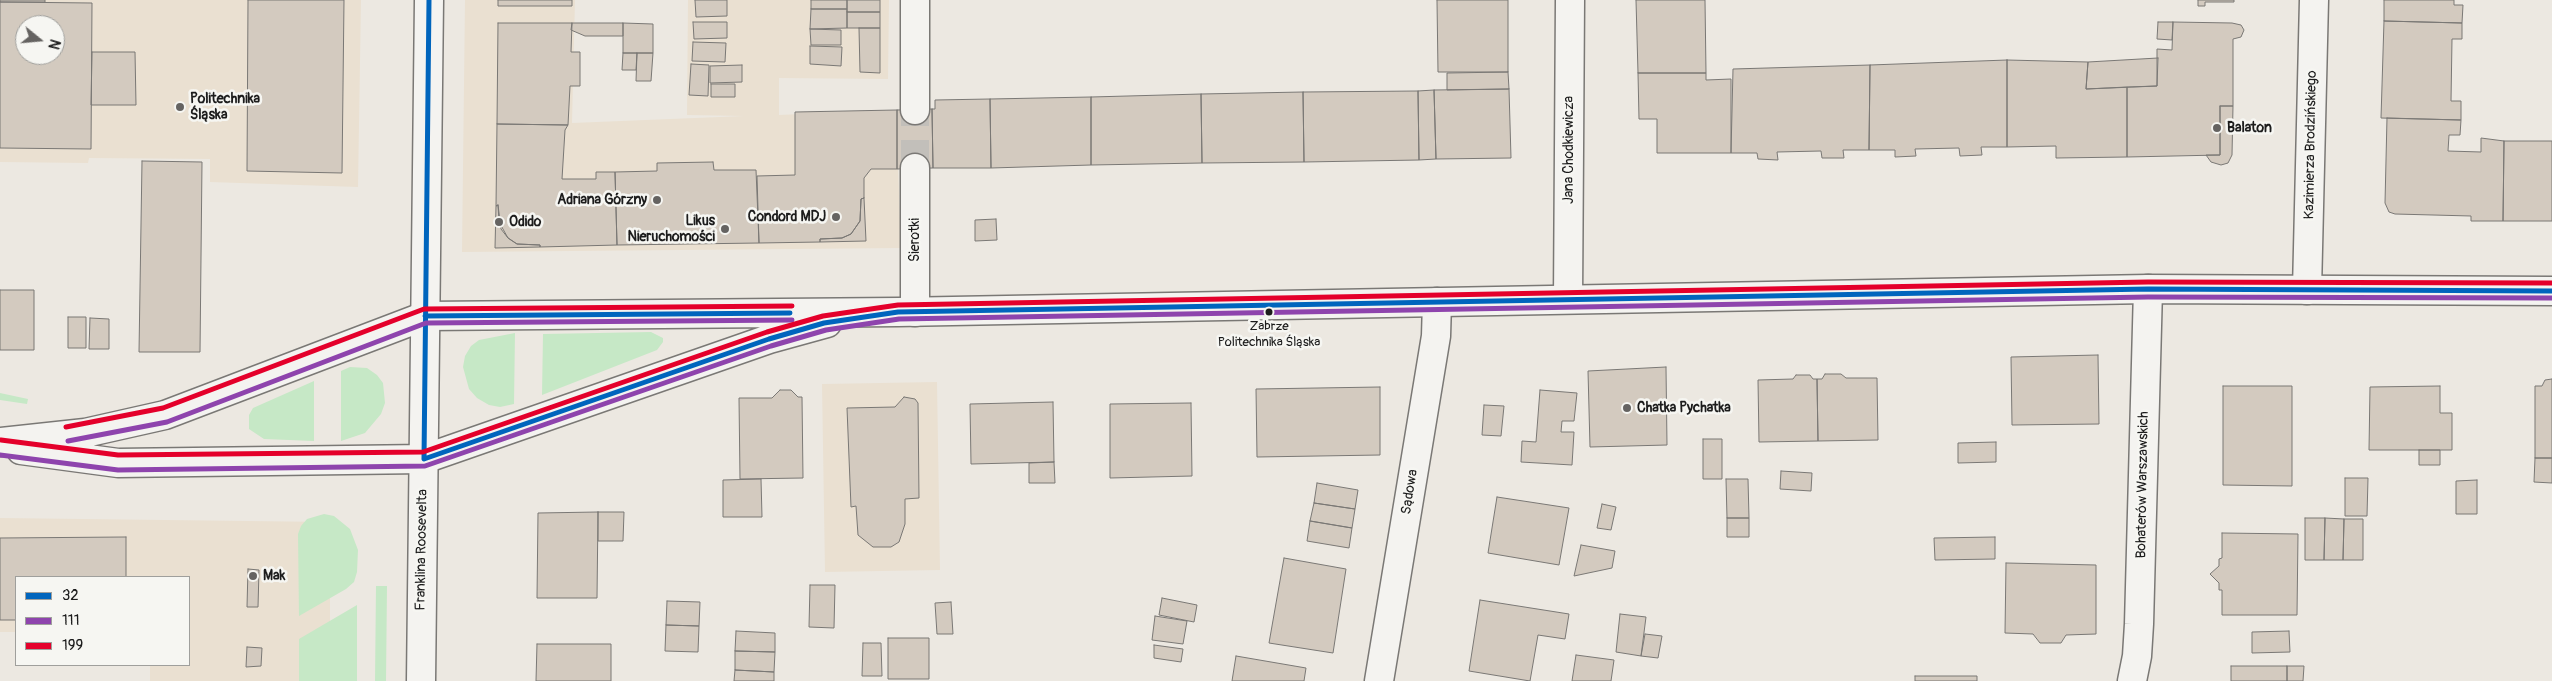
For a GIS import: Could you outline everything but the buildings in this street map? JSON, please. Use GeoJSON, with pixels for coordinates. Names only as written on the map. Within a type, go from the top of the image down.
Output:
{"type":"FeatureCollection","features":[{"type":"Feature","properties":{"kind":"main road","name":"Franklina Roosevelta"},"geometry":{"type":"LineString","coordinates":[[421,681],[428,0]]}},
{"type":"Feature","properties":{"kind":"main road"},"geometry":{"type":"LineString","coordinates":[[915,0],[915,110]]}},
{"type":"Feature","properties":{"kind":"main road","name":"Jana Chodkiewicza"},"geometry":{"type":"LineString","coordinates":[[1568,299],[1570,0]]}},
{"type":"Feature","properties":{"kind":"main road","name":"Kazimierza Brodzińskiego"},"geometry":{"type":"LineString","coordinates":[[2307,290],[2314,0]]}},
{"type":"Feature","properties":{"kind":"main road","name":"Sierotki"},"geometry":{"type":"LineString","coordinates":[[906,312],[915,168]]}},
{"type":"Feature","properties":{"kind":"main road"},"geometry":{"type":"LineString","coordinates":[[0,442],[85,432],[165,416],[425,316],[906,312],[2148,289],[2552,291]]}},
{"type":"Feature","properties":{"kind":"main road","name":"Bohaterów Warszawskich"},"geometry":{"type":"LineString","coordinates":[[2132,681],[2137,656],[2139,624],[2148,289]]}},
{"type":"Feature","properties":{"kind":"main road","name":"Sądowa"},"geometry":{"type":"LineString","coordinates":[[1379,681],[1436,336],[1437,302]]}},
{"type":"Feature","properties":{"kind":"main road"},"geometry":{"type":"LineString","coordinates":[[0,447],[118,463],[424,459],[769,338],[824,323],[906,312]]}},
{"type":"Feature","properties":{"kind":"shaded area","name":"Politechnika Śląska"},"geometry":{"type":"Polygon","coordinates":[[[0,0],[361,0],[358,187],[210,182],[210,159],[89,158],[88,163],[0,162],[0,0]]]}},
{"type":"Feature","properties":{"kind":"shaded area"},"geometry":{"type":"Polygon","coordinates":[[[465,0],[575,0],[572,123],[744,116],[687,115],[688,0],[889,0],[888,79],[779,78],[779,115],[896,110],[901,248],[462,252],[465,0]]]}},
{"type":"Feature","properties":{"kind":"shaded area"},"geometry":{"type":"Polygon","coordinates":[[[937,382],[940,570],[825,572],[822,384],[937,382]]]}},
{"type":"Feature","properties":{"kind":"shaded area"},"geometry":{"type":"Polygon","coordinates":[[[0,518],[330,522],[330,681],[150,681],[150,666],[190,666],[190,576],[15,576],[15,632],[0,632],[0,518]]]}},
{"type":"Feature","properties":{"kind":"green space"},"geometry":{"type":"Polygon","coordinates":[[[651,332],[663,338],[663,342],[657,350],[542,395],[543,334],[651,332]]]}},
{"type":"Feature","properties":{"kind":"green space"},"geometry":{"type":"Polygon","coordinates":[[[515,333],[514,404],[500,407],[489,405],[477,398],[469,389],[463,367],[465,356],[471,346],[479,340],[515,333]]]}},
{"type":"Feature","properties":{"kind":"green space"},"geometry":{"type":"Polygon","coordinates":[[[350,367],[367,368],[377,375],[383,383],[385,403],[381,414],[365,433],[341,441],[341,371],[350,367]]]}},
{"type":"Feature","properties":{"kind":"green space"},"geometry":{"type":"Polygon","coordinates":[[[314,381],[314,441],[264,439],[249,429],[249,415],[253,408],[314,381]]]}},
{"type":"Feature","properties":{"kind":"green space"},"geometry":{"type":"Polygon","coordinates":[[[0,393],[28,399],[27,404],[0,400],[0,393]]]}},
{"type":"Feature","properties":{"kind":"green space"},"geometry":{"type":"Polygon","coordinates":[[[324,514],[334,516],[350,529],[358,550],[357,572],[354,582],[346,589],[299,616],[298,534],[301,526],[307,519],[324,514]]]}},
{"type":"Feature","properties":{"kind":"green space"},"geometry":{"type":"Polygon","coordinates":[[[376,586],[387,586],[386,681],[375,681],[376,586]]]}},
{"type":"Feature","properties":{"kind":"green space"},"geometry":{"type":"Polygon","coordinates":[[[357,605],[357,681],[299,681],[299,639],[357,605]]]}},
{"type":"Feature","properties":{"kind":"tunnel"},"geometry":{"type":"LineString","coordinates":[[915,110],[915,168]]}},
{"type":"Feature","properties":{"kind":"transit line","name":"32"},"geometry":{"type":"LineString","coordinates":[[424,459],[429,0]]}},
{"type":"Feature","properties":{"kind":"transit line","name":"199"},"geometry":{"type":"LineString","coordinates":[[1,440],[118,455],[423,452],[767,332],[823,316],[898,305],[2148,282],[2552,283]]}},
{"type":"Feature","properties":{"kind":"transit line","name":"32"},"geometry":{"type":"LineString","coordinates":[[424,459],[769,339],[824,323],[898,312],[2148,289],[2552,291]]}},
{"type":"Feature","properties":{"kind":"transit line","name":"111"},"geometry":{"type":"LineString","coordinates":[[0,455],[118,470],[425,466],[771,346],[826,330],[899,319],[2148,297],[2552,298]]}},
{"type":"Feature","properties":{"kind":"transit line","name":"199"},"geometry":{"type":"LineString","coordinates":[[66,427],[163,408],[424,309],[792,306]]}},
{"type":"Feature","properties":{"kind":"transit line","name":"32"},"geometry":{"type":"LineString","coordinates":[[425,316],[790,313]]}},
{"type":"Feature","properties":{"kind":"transit line","name":"111"},"geometry":{"type":"LineString","coordinates":[[68,441],[167,422],[426,323],[792,320]]}},
{"type":"Feature","properties":{"kind":"place","name":"Politechnika Śląska"},"geometry":{"type":"Point","coordinates":[180,107]}},
{"type":"Feature","properties":{"kind":"place","name":"Balaton"},"geometry":{"type":"Point","coordinates":[2217,128]}},
{"type":"Feature","properties":{"kind":"place","name":"Adriana Górzny"},"geometry":{"type":"Point","coordinates":[657,200]}},
{"type":"Feature","properties":{"kind":"place","name":"Condord MDJ"},"geometry":{"type":"Point","coordinates":[836,217]}},
{"type":"Feature","properties":{"kind":"place","name":"Odido"},"geometry":{"type":"Point","coordinates":[499,222]}},
{"type":"Feature","properties":{"kind":"place","name":"Likus Nieruchomości"},"geometry":{"type":"Point","coordinates":[725,229]}},
{"type":"Feature","properties":{"kind":"place","name":"Zabrze Politechnika Śląska"},"geometry":{"type":"Point","coordinates":[1269,312]}},
{"type":"Feature","properties":{"kind":"place","name":"Chatka Pychatka"},"geometry":{"type":"Point","coordinates":[1627,408]}},
{"type":"Feature","properties":{"kind":"place","name":"Mak"},"geometry":{"type":"Point","coordinates":[253,576]}}]}
